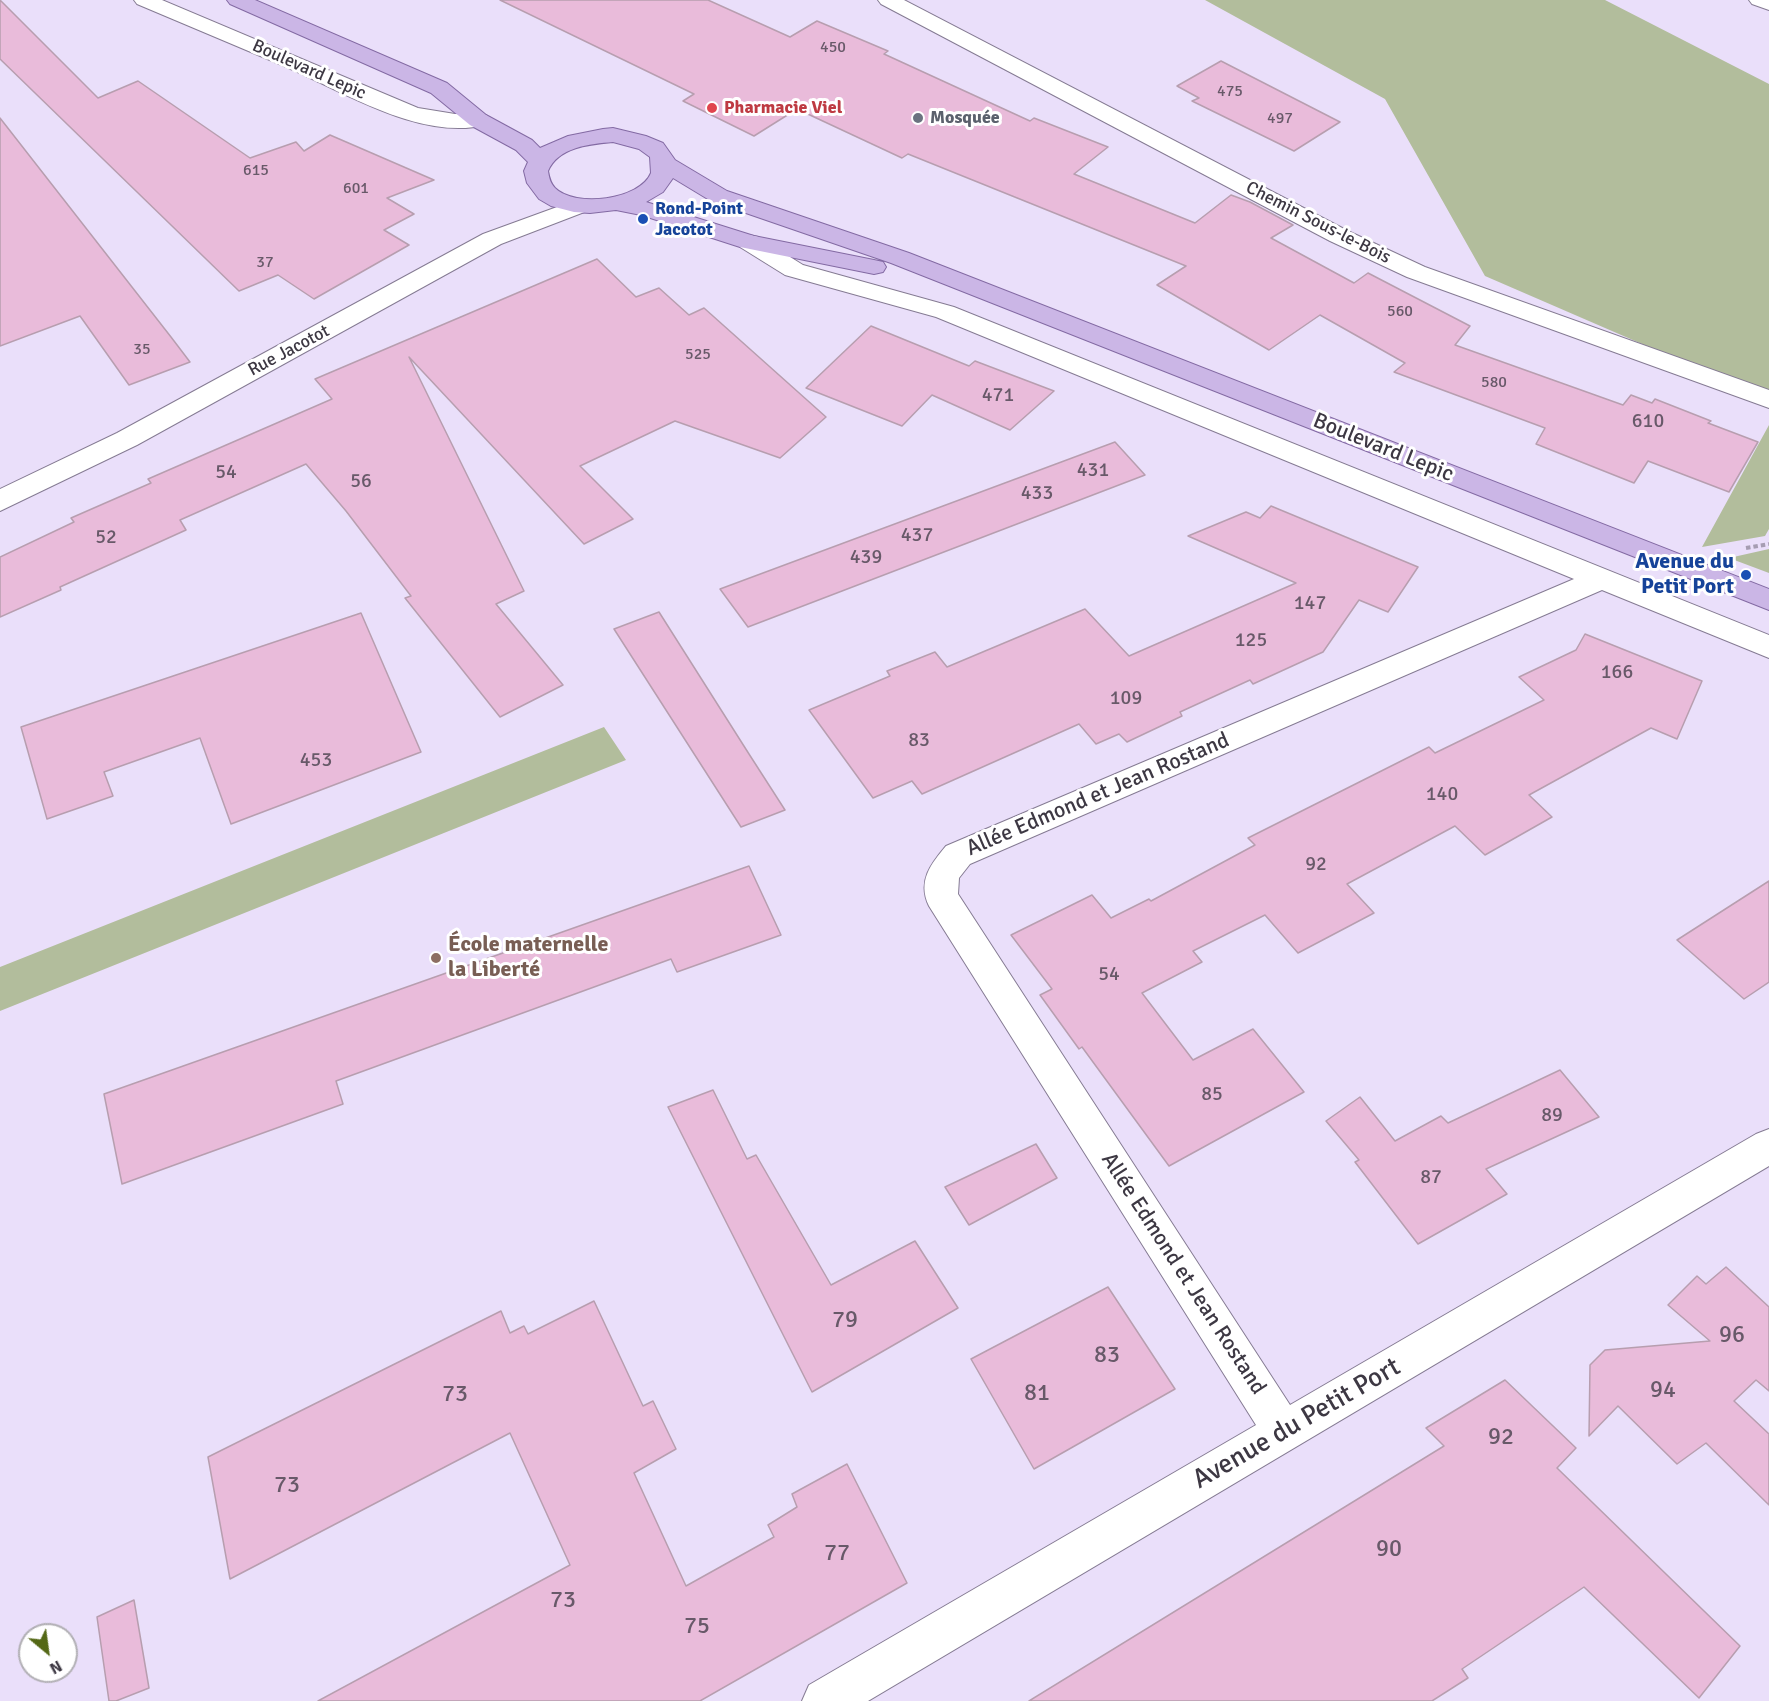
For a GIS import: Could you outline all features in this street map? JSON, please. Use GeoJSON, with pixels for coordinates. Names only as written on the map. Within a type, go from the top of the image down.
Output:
{"type":"FeatureCollection","features":[{"type":"Feature","properties":{"kind":"main road","name":"Boulevard Lepic"},"geometry":{"type":"LineString","coordinates":[[237,0],[440,88],[478,120],[517,140],[540,173]]}},
{"type":"Feature","properties":{"kind":"main road","name":"Boulevard Lepic"},"geometry":{"type":"LineString","coordinates":[[450,95],[527,128],[572,140]]}},
{"type":"Feature","properties":{"kind":"main road"},"geometry":{"type":"LineString","coordinates":[[613,135],[632,138],[648,144],[660,153],[665,164],[663,176],[654,188],[640,197],[620,204],[600,207],[579,206],[561,201],[547,193],[540,173],[548,154],[572,140],[613,135]]}},
{"type":"Feature","properties":{"kind":"main road"},"geometry":{"type":"LineString","coordinates":[[665,164],[719,196],[900,258],[996,296]]}},
{"type":"Feature","properties":{"kind":"main road"},"geometry":{"type":"LineString","coordinates":[[620,204],[646,209],[749,242],[886,269],[996,296]]}},
{"type":"Feature","properties":{"kind":"main road","name":"Boulevard Lepic"},"geometry":{"type":"LineString","coordinates":[[996,296],[1769,600]]}},
{"type":"Feature","properties":{"kind":"street","name":"Boulevard Lepic"},"geometry":{"type":"LineString","coordinates":[[144,0],[305,67],[404,112],[437,121],[478,120]]}},
{"type":"Feature","properties":{"kind":"street","name":"Chemin Sous-le-Bois"},"geometry":{"type":"LineString","coordinates":[[888,0],[1339,237],[1416,272],[1769,399]]}},
{"type":"Feature","properties":{"kind":"street"},"geometry":{"type":"LineString","coordinates":[[1759,0],[1769,4]]}},
{"type":"Feature","properties":{"kind":"street"},"geometry":{"type":"LineString","coordinates":[[492,239],[532,198],[540,173]]}},
{"type":"Feature","properties":{"kind":"street","name":"Rue Jacotot"},"geometry":{"type":"LineString","coordinates":[[0,501],[128,439],[492,239],[579,206]]}},
{"type":"Feature","properties":{"kind":"street"},"geometry":{"type":"LineString","coordinates":[[749,242],[794,270],[945,312],[1769,647]]}},
{"type":"Feature","properties":{"kind":"street","name":"Allée Edmond et Jean Rostand"},"geometry":{"type":"LineString","coordinates":[[1284,1432],[941,896],[942,873],[958,855],[1602,579]]}},
{"type":"Feature","properties":{"kind":"street","name":"Avenue du Petit Port"},"geometry":{"type":"LineString","coordinates":[[825,1701],[1769,1146]]}},
{"type":"Feature","properties":{"kind":"green space"},"geometry":{"type":"Polygon","coordinates":[[[1205,0],[1605,0],[1769,84],[1769,399],[1485,276],[1385,99],[1205,0]]]}},
{"type":"Feature","properties":{"kind":"green space"},"geometry":{"type":"Polygon","coordinates":[[[1769,425],[1769,529],[1765,536],[1702,547],[1769,425]]]}},
{"type":"Feature","properties":{"kind":"green space"},"geometry":{"type":"Polygon","coordinates":[[[1769,549],[1769,573],[1729,558],[1769,549]]]}},
{"type":"Feature","properties":{"kind":"green space"},"geometry":{"type":"Polygon","coordinates":[[[604,727],[626,760],[0,1011],[0,967],[604,727]]]}},
{"type":"Feature","properties":{"kind":"building"},"geometry":{"type":"Polygon","coordinates":[[[0,0],[98,98],[138,81],[250,158],[296,142],[304,151],[330,135],[434,180],[387,198],[414,214],[384,230],[409,245],[314,299],[278,275],[239,291],[0,59],[0,0]]]}},
{"type":"Feature","properties":{"kind":"building"},"geometry":{"type":"Polygon","coordinates":[[[500,0],[708,0],[790,37],[817,21],[888,51],[884,54],[1030,121],[1034,118],[1108,147],[1074,174],[1195,223],[1231,195],[1250,202],[1293,225],[1271,238],[1354,283],[1368,273],[1470,326],[1455,345],[1623,405],[1631,395],[1652,403],[1655,399],[1758,442],[1729,492],[1648,461],[1634,483],[1536,444],[1545,428],[1394,372],[1405,363],[1320,315],[1269,350],[1157,285],[1186,266],[908,154],[902,158],[797,109],[754,136],[683,101],[694,94],[500,0]]]}},
{"type":"Feature","properties":{"kind":"building"},"geometry":{"type":"Polygon","coordinates":[[[1221,61],[1340,122],[1294,151],[1192,101],[1199,98],[1177,86],[1221,61]]]}},
{"type":"Feature","properties":{"kind":"building"},"geometry":{"type":"Polygon","coordinates":[[[0,118],[190,362],[129,385],[80,316],[0,346],[0,118]]]}},
{"type":"Feature","properties":{"kind":"building"},"geometry":{"type":"Polygon","coordinates":[[[597,259],[636,297],[659,288],[689,315],[704,308],[826,417],[780,458],[675,421],[580,466],[633,519],[584,544],[409,357],[524,591],[496,604],[563,685],[500,717],[405,598],[411,596],[346,511],[306,464],[180,520],[186,530],[0,617],[0,557],[74,522],[71,518],[151,483],[148,479],[332,399],[315,379],[597,259]]]}},
{"type":"Feature","properties":{"kind":"building"},"geometry":{"type":"Polygon","coordinates":[[[871,326],[969,366],[975,361],[1054,391],[1010,430],[932,395],[902,426],[806,388],[871,326]]]}},
{"type":"Feature","properties":{"kind":"building"},"geometry":{"type":"Polygon","coordinates":[[[1115,442],[1145,475],[748,627],[720,589],[1115,442]]]}},
{"type":"Feature","properties":{"kind":"building"},"geometry":{"type":"Polygon","coordinates":[[[1271,506],[1418,567],[1388,612],[1359,600],[1323,652],[1253,684],[1250,680],[1180,712],[1182,716],[1127,742],[1119,734],[1096,744],[1079,724],[922,794],[912,781],[873,798],[809,710],[890,676],[887,671],[935,652],[947,667],[1085,609],[1129,656],[1296,583],[1188,536],[1246,512],[1260,518],[1271,506]]]}},
{"type":"Feature","properties":{"kind":"building"},"geometry":{"type":"Polygon","coordinates":[[[659,612],[785,810],[741,827],[614,629],[659,612]]]}},
{"type":"Feature","properties":{"kind":"building"},"geometry":{"type":"Polygon","coordinates":[[[361,613],[421,752],[231,824],[200,738],[104,772],[113,796],[47,819],[21,727],[361,613]]]}},
{"type":"Feature","properties":{"kind":"building"},"geometry":{"type":"Polygon","coordinates":[[[1585,634],[1702,681],[1677,739],[1651,728],[1529,795],[1552,817],[1485,855],[1455,826],[1347,884],[1374,913],[1298,953],[1265,915],[1193,951],[1202,962],[1142,993],[1193,1060],[1253,1029],[1304,1092],[1169,1166],[1082,1047],[1079,1049],[1040,995],[1052,989],[1011,935],[1092,895],[1111,918],[1149,899],[1151,901],[1255,845],[1248,838],[1429,747],[1435,753],[1544,700],[1519,677],[1576,650],[1585,634]]]}},
{"type":"Feature","properties":{"kind":"building"},"geometry":{"type":"Polygon","coordinates":[[[749,866],[781,935],[677,972],[671,959],[336,1081],[343,1104],[122,1184],[104,1094],[749,866]]]}},
{"type":"Feature","properties":{"kind":"building"},"geometry":{"type":"Polygon","coordinates":[[[1769,881],[1769,982],[1744,999],[1677,940],[1769,881]]]}},
{"type":"Feature","properties":{"kind":"building"},"geometry":{"type":"Polygon","coordinates":[[[1560,1070],[1599,1117],[1486,1169],[1507,1194],[1418,1244],[1355,1162],[1359,1160],[1326,1121],[1360,1097],[1395,1141],[1441,1116],[1448,1123],[1560,1070]]]}},
{"type":"Feature","properties":{"kind":"building"},"geometry":{"type":"Polygon","coordinates":[[[713,1090],[747,1159],[756,1155],[831,1285],[915,1241],[958,1308],[812,1392],[668,1107],[713,1090]]]}},
{"type":"Feature","properties":{"kind":"building"},"geometry":{"type":"Polygon","coordinates":[[[1036,1144],[1057,1178],[969,1225],[945,1187],[1036,1144]]]}},
{"type":"Feature","properties":{"kind":"building"},"geometry":{"type":"Polygon","coordinates":[[[1726,1267],[1769,1307],[1769,1391],[1756,1380],[1734,1401],[1769,1434],[1769,1505],[1706,1443],[1677,1464],[1618,1406],[1589,1436],[1590,1365],[1605,1350],[1710,1341],[1668,1305],[1697,1276],[1706,1284],[1726,1267]]]}},
{"type":"Feature","properties":{"kind":"building"},"geometry":{"type":"Polygon","coordinates":[[[1108,1287],[1175,1389],[1034,1469],[971,1359],[1108,1287]]]}},
{"type":"Feature","properties":{"kind":"building"},"geometry":{"type":"Polygon","coordinates":[[[594,1301],[643,1406],[653,1401],[676,1449],[634,1473],[686,1586],[774,1537],[768,1525],[797,1507],[792,1494],[847,1464],[907,1583],[700,1701],[318,1701],[570,1565],[510,1433],[230,1579],[208,1457],[501,1311],[510,1333],[524,1326],[528,1334],[594,1301]]]}},
{"type":"Feature","properties":{"kind":"building"},"geometry":{"type":"Polygon","coordinates":[[[1505,1380],[1576,1448],[1557,1468],[1740,1646],[1699,1698],[1584,1587],[1462,1669],[1468,1678],[1432,1701],[1029,1701],[1444,1446],[1426,1428],[1505,1380]]]}},
{"type":"Feature","properties":{"kind":"building"},"geometry":{"type":"Polygon","coordinates":[[[134,1600],[149,1688],[116,1701],[109,1701],[97,1617],[134,1600]]]}},
{"type":"Feature","properties":{"kind":"place","name":"Pharmacie Viel"},"geometry":{"type":"Point","coordinates":[712,108]}},
{"type":"Feature","properties":{"kind":"place","name":"Mosquée"},"geometry":{"type":"Point","coordinates":[918,118]}},
{"type":"Feature","properties":{"kind":"place","name":"Rond-Point Jacotot"},"geometry":{"type":"Point","coordinates":[643,219]}},
{"type":"Feature","properties":{"kind":"place","name":"Avenue du Petit Port"},"geometry":{"type":"Point","coordinates":[1746,575]}},
{"type":"Feature","properties":{"kind":"place","name":"École maternelle la Liberté"},"geometry":{"type":"Point","coordinates":[436,958]}}]}
